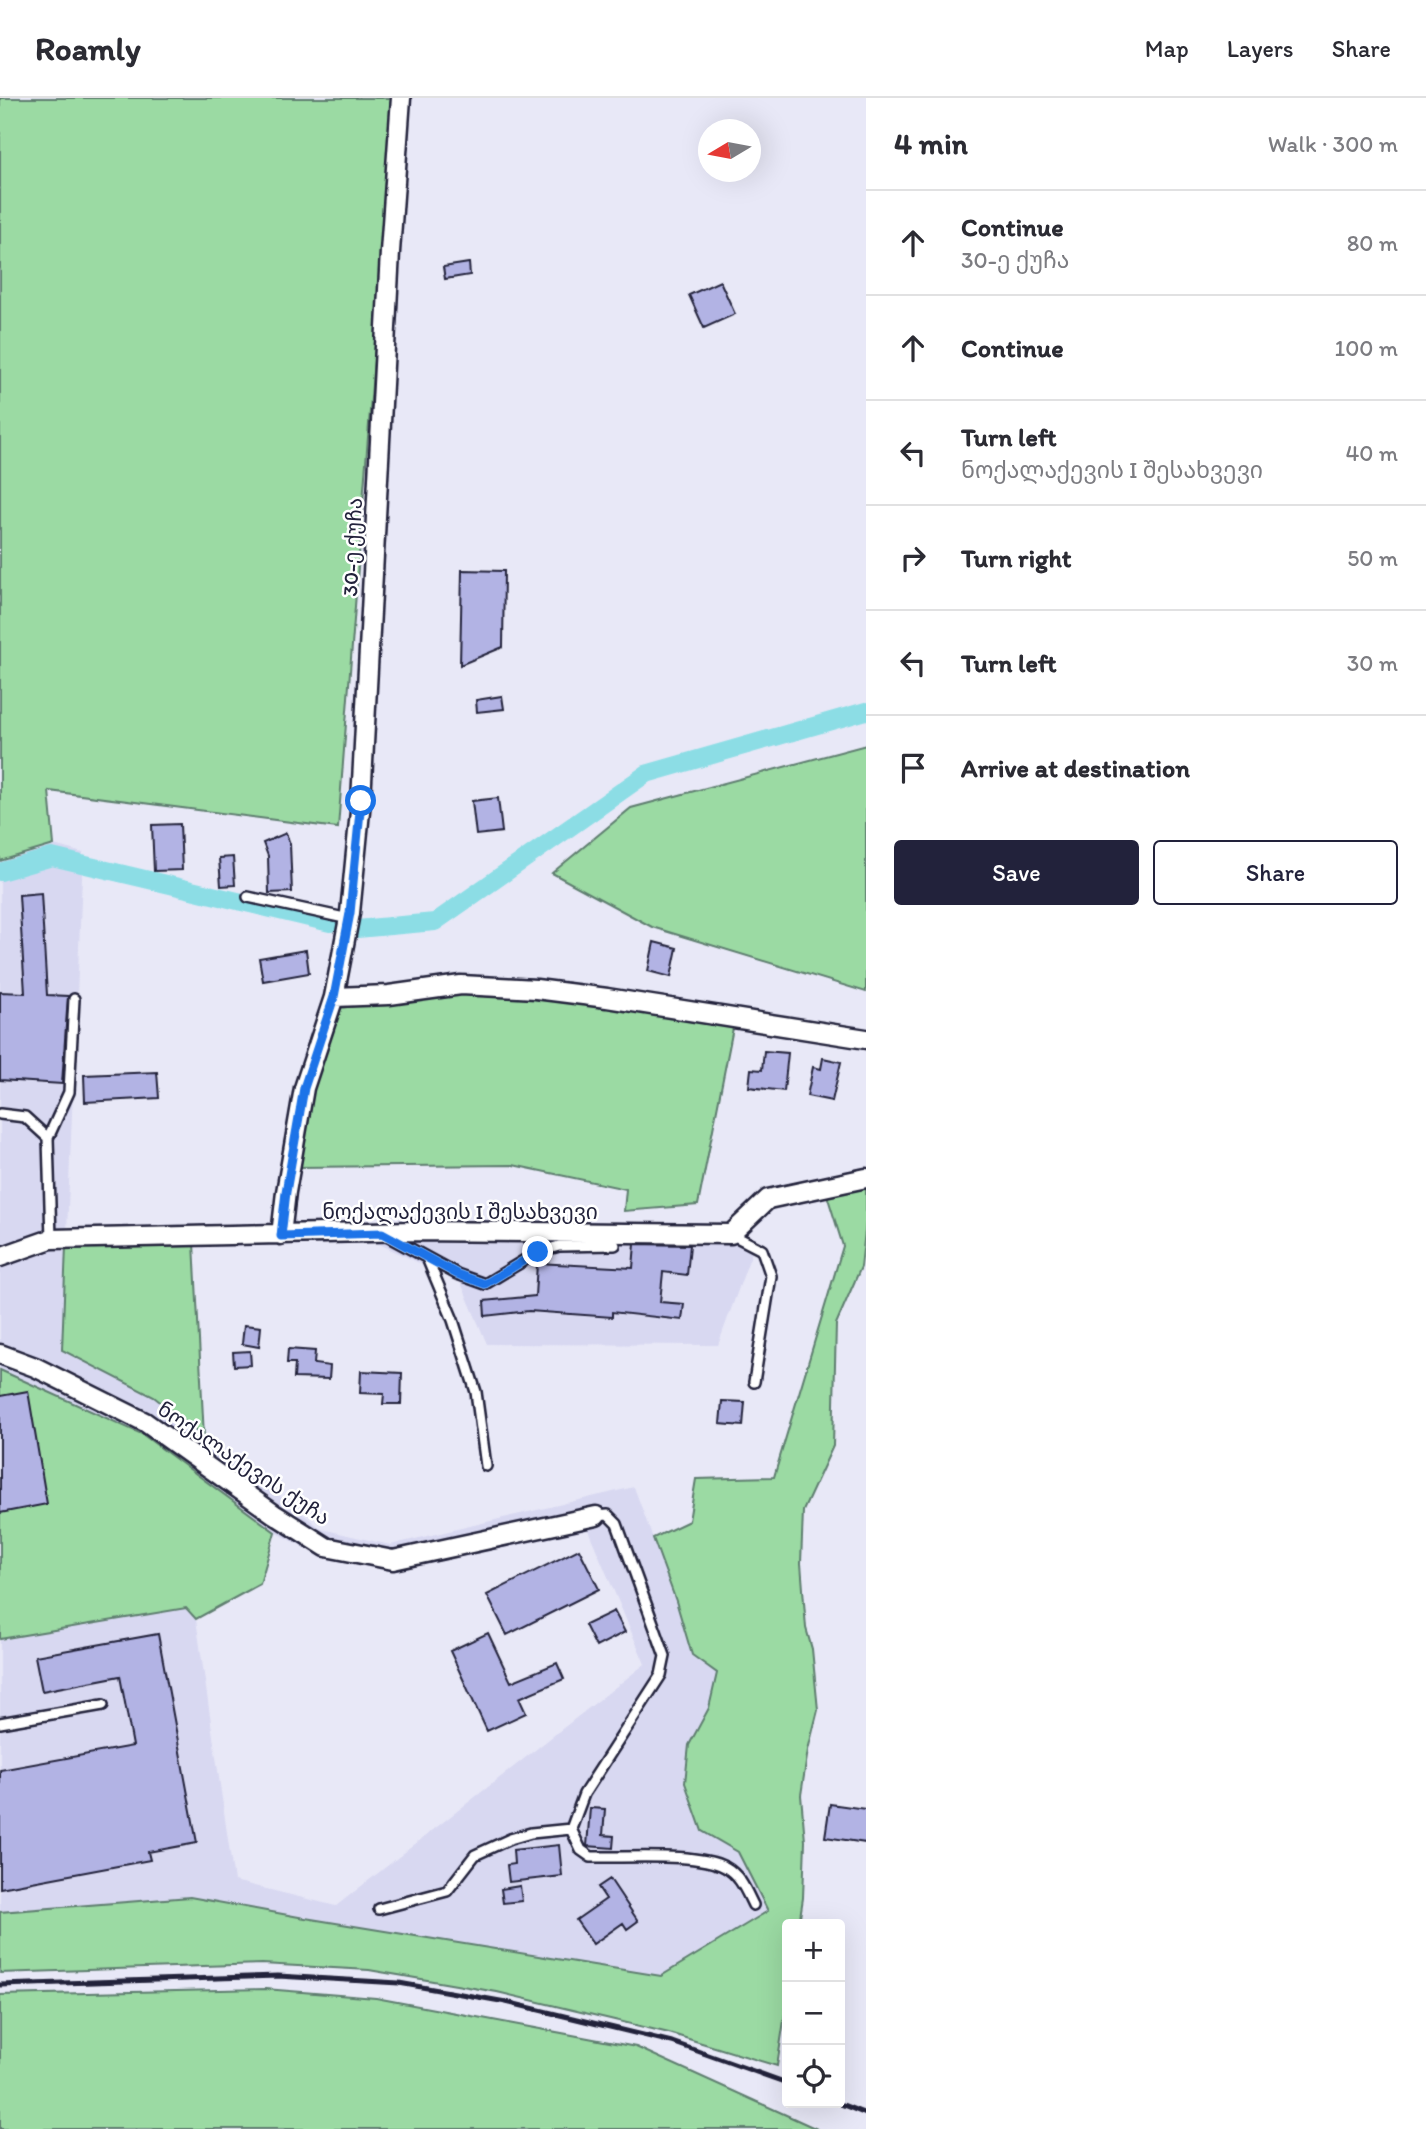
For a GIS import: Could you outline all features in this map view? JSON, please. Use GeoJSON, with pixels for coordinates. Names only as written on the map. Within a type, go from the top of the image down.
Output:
{"type":"FeatureCollection","features":[{"type":"Feature","properties":{"kind":"street","name":"30-ე ქუჩა"},"geometry":{"type":"LineString","coordinates":[[281,1236],[304,1088],[334,997],[349,919],[361,801],[401,98]]}},
{"type":"Feature","properties":{"kind":"street"},"geometry":{"type":"LineString","coordinates":[[334,997],[389,995],[461,985],[536,989],[866,1039]]}},
{"type":"Feature","properties":{"kind":"street"},"geometry":{"type":"LineString","coordinates":[[730,1234],[768,1199],[866,1178]]}},
{"type":"Feature","properties":{"kind":"street","name":"ნოქალაქევის I შესახვევი"},"geometry":{"type":"LineString","coordinates":[[0,1257],[51,1239],[428,1231],[730,1234]]}},
{"type":"Feature","properties":{"kind":"street","name":"ნოქალაქევის ქუჩა"},"geometry":{"type":"LineString","coordinates":[[0,1354],[35,1367],[145,1422],[274,1514],[326,1547],[393,1560],[596,1516]]}},
{"type":"Feature","properties":{"kind":"lane"},"geometry":{"type":"LineString","coordinates":[[248,897],[349,919]]}},
{"type":"Feature","properties":{"kind":"lane"},"geometry":{"type":"LineString","coordinates":[[51,1239],[47,1138],[69,1093],[74,999]]}},
{"type":"Feature","properties":{"kind":"lane"},"geometry":{"type":"LineString","coordinates":[[0,1114],[25,1117],[47,1138]]}},
{"type":"Feature","properties":{"kind":"lane"},"geometry":{"type":"LineString","coordinates":[[382,1233],[457,1274],[485,1284],[538,1252],[559,1246],[615,1245]]}},
{"type":"Feature","properties":{"kind":"lane"},"geometry":{"type":"LineString","coordinates":[[730,1234],[762,1250],[771,1276],[754,1382]]}},
{"type":"Feature","properties":{"kind":"lane"},"geometry":{"type":"LineString","coordinates":[[427,1258],[453,1320],[476,1392],[486,1466]]}},
{"type":"Feature","properties":{"kind":"lane"},"geometry":{"type":"LineString","coordinates":[[596,1516],[608,1515],[617,1524],[665,1656],[661,1675],[584,1794],[571,1829],[581,1850],[591,1857],[702,1859],[726,1867],[740,1880],[753,1905]]}},
{"type":"Feature","properties":{"kind":"lane"},"geometry":{"type":"LineString","coordinates":[[0,1723],[103,1705]]}},
{"type":"Feature","properties":{"kind":"lane"},"geometry":{"type":"LineString","coordinates":[[379,1909],[447,1891],[475,1854],[510,1839],[531,1833],[571,1829]]}},
{"type":"Feature","properties":{"kind":"shaded area"},"geometry":{"type":"Polygon","coordinates":[[[54,845],[83,853],[62,1350],[154,1397],[322,1529],[390,1545],[634,1487],[676,1601],[692,1654],[717,1673],[709,1708],[689,1745],[702,1831],[738,1852],[768,1911],[661,1976],[190,1897],[0,1912],[0,1639],[186,1608],[196,1619],[234,1881],[336,1906],[645,1664],[588,1530],[397,1570],[322,1556],[275,1532],[142,1434],[0,1370],[0,861],[54,845]]]}},
{"type":"Feature","properties":{"kind":"shaded area"},"geometry":{"type":"Polygon","coordinates":[[[719,1223],[753,1249],[718,1345],[487,1344],[461,1283],[373,1241],[425,1231],[719,1223]]]}},
{"type":"Feature","properties":{"kind":"green space"},"geometry":{"type":"Polygon","coordinates":[[[0,98],[394,98],[338,828],[49,791],[54,845],[0,861],[0,98]]]}},
{"type":"Feature","properties":{"kind":"green space"},"geometry":{"type":"Polygon","coordinates":[[[866,745],[866,992],[652,927],[552,873],[631,808],[866,745]]]}},
{"type":"Feature","properties":{"kind":"green space"},"geometry":{"type":"Polygon","coordinates":[[[466,992],[607,1004],[733,1028],[698,1205],[624,1211],[626,1189],[513,1165],[295,1167],[307,1083],[339,1008],[466,992]]]}},
{"type":"Feature","properties":{"kind":"green space"},"geometry":{"type":"Polygon","coordinates":[[[866,1182],[866,1222],[861,1267],[836,1324],[833,1446],[803,1511],[801,1563],[806,1628],[812,1649],[818,1710],[801,1795],[805,1841],[800,1919],[782,1919],[782,2034],[777,2066],[669,2033],[497,1992],[369,1970],[262,1964],[0,1973],[0,1912],[190,1897],[661,1976],[768,1911],[738,1852],[702,1831],[685,1783],[689,1745],[709,1708],[717,1673],[692,1655],[653,1538],[689,1521],[696,1479],[774,1477],[843,1246],[827,1195],[866,1182]]]}},
{"type":"Feature","properties":{"kind":"green space"},"geometry":{"type":"Polygon","coordinates":[[[194,1243],[204,1437],[154,1397],[62,1350],[66,1246],[194,1243]]]}},
{"type":"Feature","properties":{"kind":"green space"},"geometry":{"type":"Polygon","coordinates":[[[0,1370],[142,1434],[275,1532],[260,1584],[196,1619],[186,1608],[0,1639],[0,1370]]]}},
{"type":"Feature","properties":{"kind":"green space"},"geometry":{"type":"Polygon","coordinates":[[[265,1989],[376,1998],[636,2047],[817,2129],[0,2129],[0,1995],[265,1989]]]}},
{"type":"Feature","properties":{"kind":"building"},"geometry":{"type":"Polygon","coordinates":[[[469,263],[470,275],[445,279],[443,267],[469,263]]]}},
{"type":"Feature","properties":{"kind":"building"},"geometry":{"type":"Polygon","coordinates":[[[720,281],[735,314],[704,328],[689,295],[720,281]]]}},
{"type":"Feature","properties":{"kind":"building"},"geometry":{"type":"Polygon","coordinates":[[[462,570],[504,571],[503,647],[460,665],[462,570]]]}},
{"type":"Feature","properties":{"kind":"building"},"geometry":{"type":"Polygon","coordinates":[[[502,696],[504,709],[477,712],[476,700],[502,696]]]}},
{"type":"Feature","properties":{"kind":"building"},"geometry":{"type":"Polygon","coordinates":[[[498,798],[502,832],[476,835],[472,801],[498,798]]]}},
{"type":"Feature","properties":{"kind":"building"},"geometry":{"type":"Polygon","coordinates":[[[180,824],[182,870],[154,871],[152,825],[180,824]]]}},
{"type":"Feature","properties":{"kind":"building"},"geometry":{"type":"Polygon","coordinates":[[[286,833],[290,844],[292,892],[269,893],[268,856],[263,843],[286,833]]]}},
{"type":"Feature","properties":{"kind":"building"},"geometry":{"type":"Polygon","coordinates":[[[233,857],[235,885],[221,886],[219,858],[233,857]]]}},
{"type":"Feature","properties":{"kind":"building"},"geometry":{"type":"Polygon","coordinates":[[[41,893],[47,995],[68,996],[62,1084],[0,1080],[0,992],[25,993],[19,895],[41,893]]]}},
{"type":"Feature","properties":{"kind":"building"},"geometry":{"type":"Polygon","coordinates":[[[654,942],[677,948],[671,977],[648,971],[654,942]]]}},
{"type":"Feature","properties":{"kind":"building"},"geometry":{"type":"Polygon","coordinates":[[[306,950],[309,973],[263,981],[259,958],[306,950]]]}},
{"type":"Feature","properties":{"kind":"building"},"geometry":{"type":"Polygon","coordinates":[[[764,1051],[788,1053],[784,1091],[749,1087],[751,1069],[762,1070],[764,1051]]]}},
{"type":"Feature","properties":{"kind":"building"},"geometry":{"type":"Polygon","coordinates":[[[823,1058],[841,1062],[832,1101],[807,1096],[813,1067],[821,1069],[823,1058]]]}},
{"type":"Feature","properties":{"kind":"building"},"geometry":{"type":"Polygon","coordinates":[[[157,1072],[159,1098],[85,1102],[84,1075],[157,1072]]]}},
{"type":"Feature","properties":{"kind":"building"},"geometry":{"type":"Polygon","coordinates":[[[635,1244],[690,1245],[687,1275],[663,1272],[660,1302],[684,1304],[682,1320],[612,1312],[612,1317],[529,1311],[485,1316],[484,1301],[535,1296],[537,1263],[633,1268],[635,1244]]]}},
{"type":"Feature","properties":{"kind":"building"},"geometry":{"type":"Polygon","coordinates":[[[244,1325],[261,1327],[259,1347],[242,1344],[244,1325]]]}},
{"type":"Feature","properties":{"kind":"building"},"geometry":{"type":"Polygon","coordinates":[[[288,1349],[315,1351],[314,1364],[330,1366],[329,1379],[294,1378],[295,1363],[287,1363],[288,1349]]]}},
{"type":"Feature","properties":{"kind":"building"},"geometry":{"type":"Polygon","coordinates":[[[250,1351],[251,1365],[234,1366],[233,1352],[250,1351]]]}},
{"type":"Feature","properties":{"kind":"building"},"geometry":{"type":"Polygon","coordinates":[[[361,1371],[402,1373],[401,1404],[383,1404],[384,1394],[360,1393],[361,1371]]]}},
{"type":"Feature","properties":{"kind":"building"},"geometry":{"type":"Polygon","coordinates":[[[28,1391],[47,1504],[0,1513],[0,1396],[28,1391]]]}},
{"type":"Feature","properties":{"kind":"building"},"geometry":{"type":"Polygon","coordinates":[[[722,1401],[745,1402],[743,1426],[720,1424],[722,1401]]]}},
{"type":"Feature","properties":{"kind":"building"},"geometry":{"type":"Polygon","coordinates":[[[579,1549],[599,1589],[507,1635],[487,1595],[579,1549]]]}},
{"type":"Feature","properties":{"kind":"building"},"geometry":{"type":"Polygon","coordinates":[[[614,1611],[625,1632],[596,1647],[585,1625],[614,1611]]]}},
{"type":"Feature","properties":{"kind":"building"},"geometry":{"type":"Polygon","coordinates":[[[488,1633],[511,1682],[557,1663],[564,1679],[519,1698],[526,1713],[487,1731],[450,1651],[488,1633]]]}},
{"type":"Feature","properties":{"kind":"building"},"geometry":{"type":"Polygon","coordinates":[[[158,1634],[197,1843],[148,1852],[150,1860],[0,1888],[0,1770],[133,1746],[120,1676],[42,1691],[35,1656],[158,1634]]]}},
{"type":"Feature","properties":{"kind":"building"},"geometry":{"type":"Polygon","coordinates":[[[830,1804],[866,1809],[866,1843],[825,1837],[830,1804]]]}},
{"type":"Feature","properties":{"kind":"building"},"geometry":{"type":"Polygon","coordinates":[[[590,1808],[605,1809],[603,1835],[614,1836],[613,1848],[587,1846],[590,1808]]]}},
{"type":"Feature","properties":{"kind":"building"},"geometry":{"type":"Polygon","coordinates":[[[559,1845],[562,1876],[509,1882],[507,1865],[514,1864],[513,1850],[559,1845]]]}},
{"type":"Feature","properties":{"kind":"building"},"geometry":{"type":"Polygon","coordinates":[[[610,1879],[638,1921],[627,1929],[623,1923],[593,1944],[576,1920],[606,1899],[598,1887],[610,1879]]]}},
{"type":"Feature","properties":{"kind":"building"},"geometry":{"type":"Polygon","coordinates":[[[520,1886],[522,1901],[503,1903],[501,1889],[520,1886]]]}},
{"type":"Feature","properties":{"kind":"waterway"},"geometry":{"type":"LineString","coordinates":[[357,929],[435,922],[646,774],[866,711]]}},
{"type":"Feature","properties":{"kind":"waterway"},"geometry":{"type":"LineString","coordinates":[[0,872],[52,857],[330,923]]}},
{"type":"Feature","properties":{"kind":"railway"},"geometry":{"type":"LineString","coordinates":[[0,1985],[278,1976],[399,1983],[506,2002],[672,2042],[782,2081]]}},
{"type":"Feature","properties":{"kind":"railway"},"geometry":{"type":"LineString","coordinates":[[845,2106],[866,2114]]}},
{"type":"Feature","properties":{"kind":"route"},"geometry":{"type":"LineString","coordinates":[[361,801],[350,913],[334,997],[304,1088],[281,1236],[382,1233],[457,1274],[485,1284],[538,1252]]}}]}
